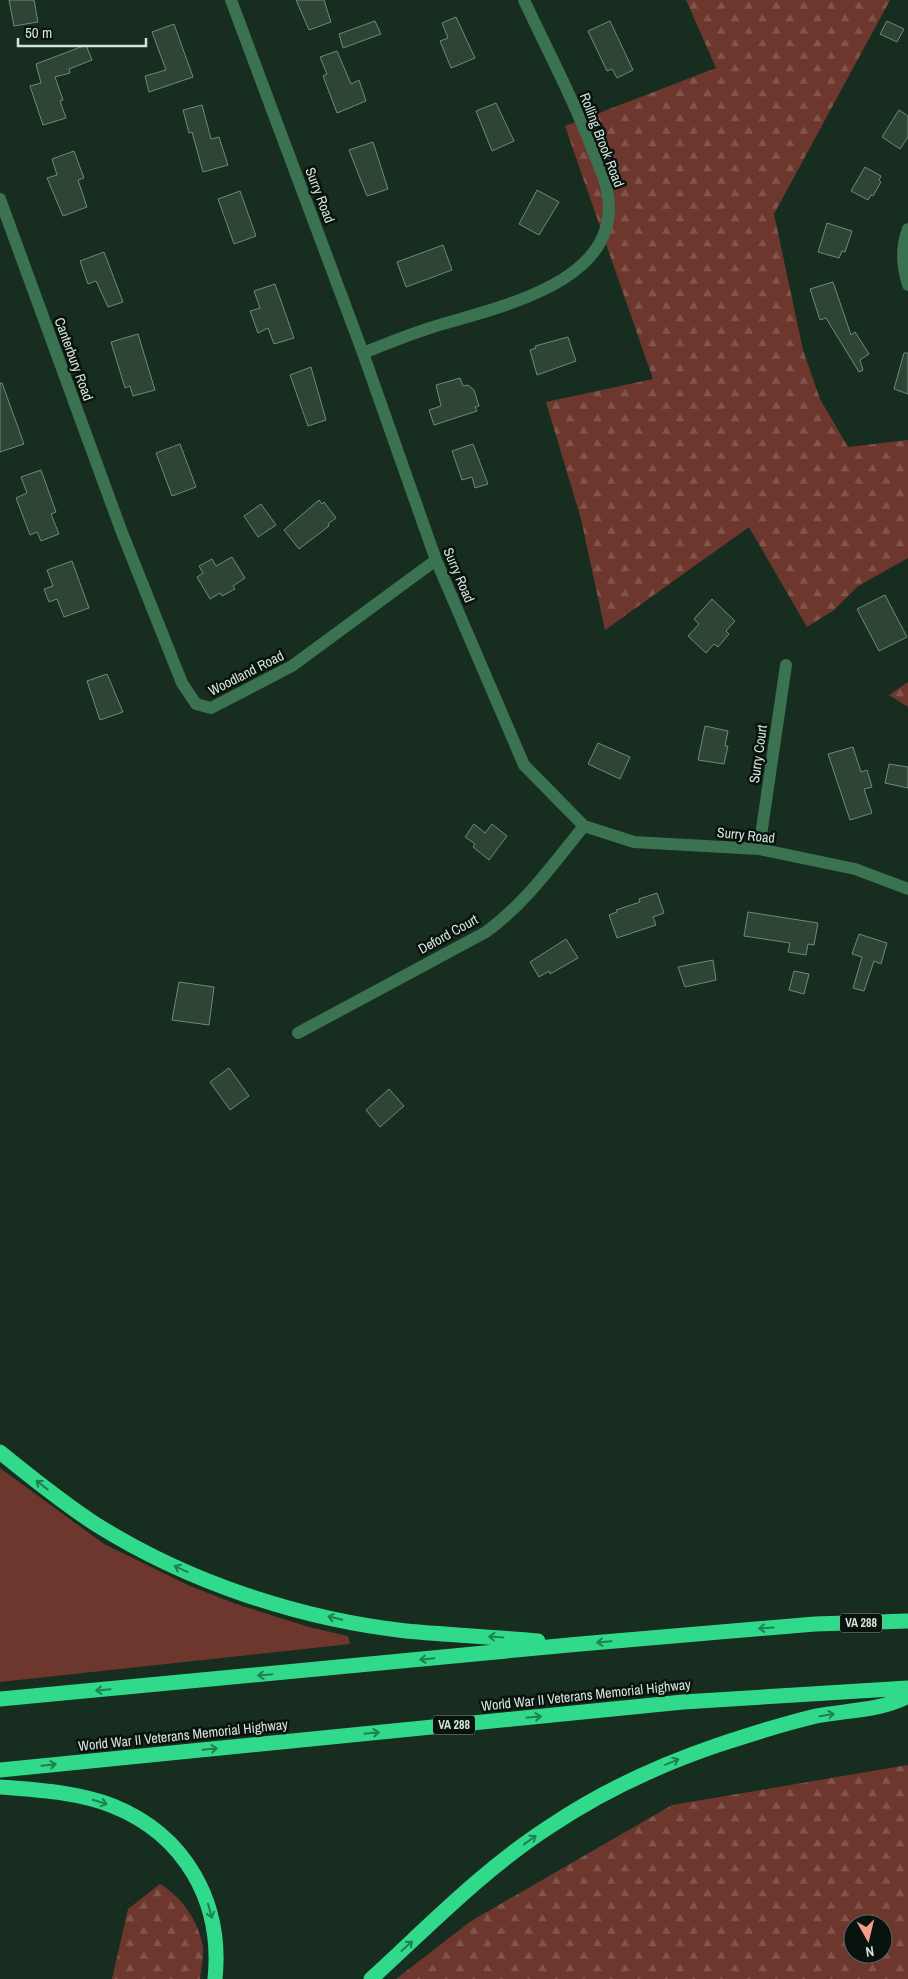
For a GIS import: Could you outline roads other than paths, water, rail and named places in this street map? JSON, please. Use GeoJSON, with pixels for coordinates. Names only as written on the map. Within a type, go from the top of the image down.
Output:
{"type":"FeatureCollection","features":[{"type":"Feature","properties":{"kind":"highway"},"geometry":{"type":"LineString","coordinates":[[0,1452],[54,1496],[105,1529],[143,1551],[190,1573],[240,1592],[294,1609],[349,1622],[405,1630],[580,1644]]}},
{"type":"Feature","properties":{"kind":"highway","name":"VA 288"},"geometry":{"type":"LineString","coordinates":[[0,1699],[580,1644],[798,1626],[908,1621]]}},
{"type":"Feature","properties":{"kind":"highway","name":"World War II Veterans Memorial Highway"},"geometry":{"type":"LineString","coordinates":[[0,1770],[684,1702],[908,1688]]}},
{"type":"Feature","properties":{"kind":"highway"},"geometry":{"type":"LineString","coordinates":[[371,1979],[477,1882],[518,1849],[549,1827],[601,1796],[643,1775],[697,1752],[763,1730],[817,1716],[893,1704],[908,1696]]}},
{"type":"Feature","properties":{"kind":"highway"},"geometry":{"type":"LineString","coordinates":[[0,1787],[87,1798],[112,1805],[158,1831],[190,1865],[202,1888],[211,1913],[216,1938],[215,1979]]}},
{"type":"Feature","properties":{"kind":"street","name":"Surry Road"},"geometry":{"type":"LineString","coordinates":[[231,0],[363,353],[436,560],[524,765],[584,826],[634,842],[759,849],[855,869],[908,889]]}},
{"type":"Feature","properties":{"kind":"street","name":"Rolling Brook Road"},"geometry":{"type":"LineString","coordinates":[[363,353],[431,328],[520,301],[546,289],[579,268],[593,255],[602,239],[609,207],[607,189],[586,132],[524,0]]}},
{"type":"Feature","properties":{"kind":"street","name":"Canterbury Road"},"geometry":{"type":"LineString","coordinates":[[0,199],[121,530]]}},
{"type":"Feature","properties":{"kind":"street"},"geometry":{"type":"LineString","coordinates":[[908,229],[903,248],[904,270],[908,285]]}},
{"type":"Feature","properties":{"kind":"street","name":"Woodland Road"},"geometry":{"type":"LineString","coordinates":[[121,530],[182,682],[196,704],[212,708],[292,666],[436,560]]}},
{"type":"Feature","properties":{"kind":"street","name":"Surry Court"},"geometry":{"type":"LineString","coordinates":[[759,849],[786,664]]}},
{"type":"Feature","properties":{"kind":"street","name":"Deford Court"},"geometry":{"type":"LineString","coordinates":[[298,1033],[486,932],[508,916],[528,897],[584,826]]}}]}
